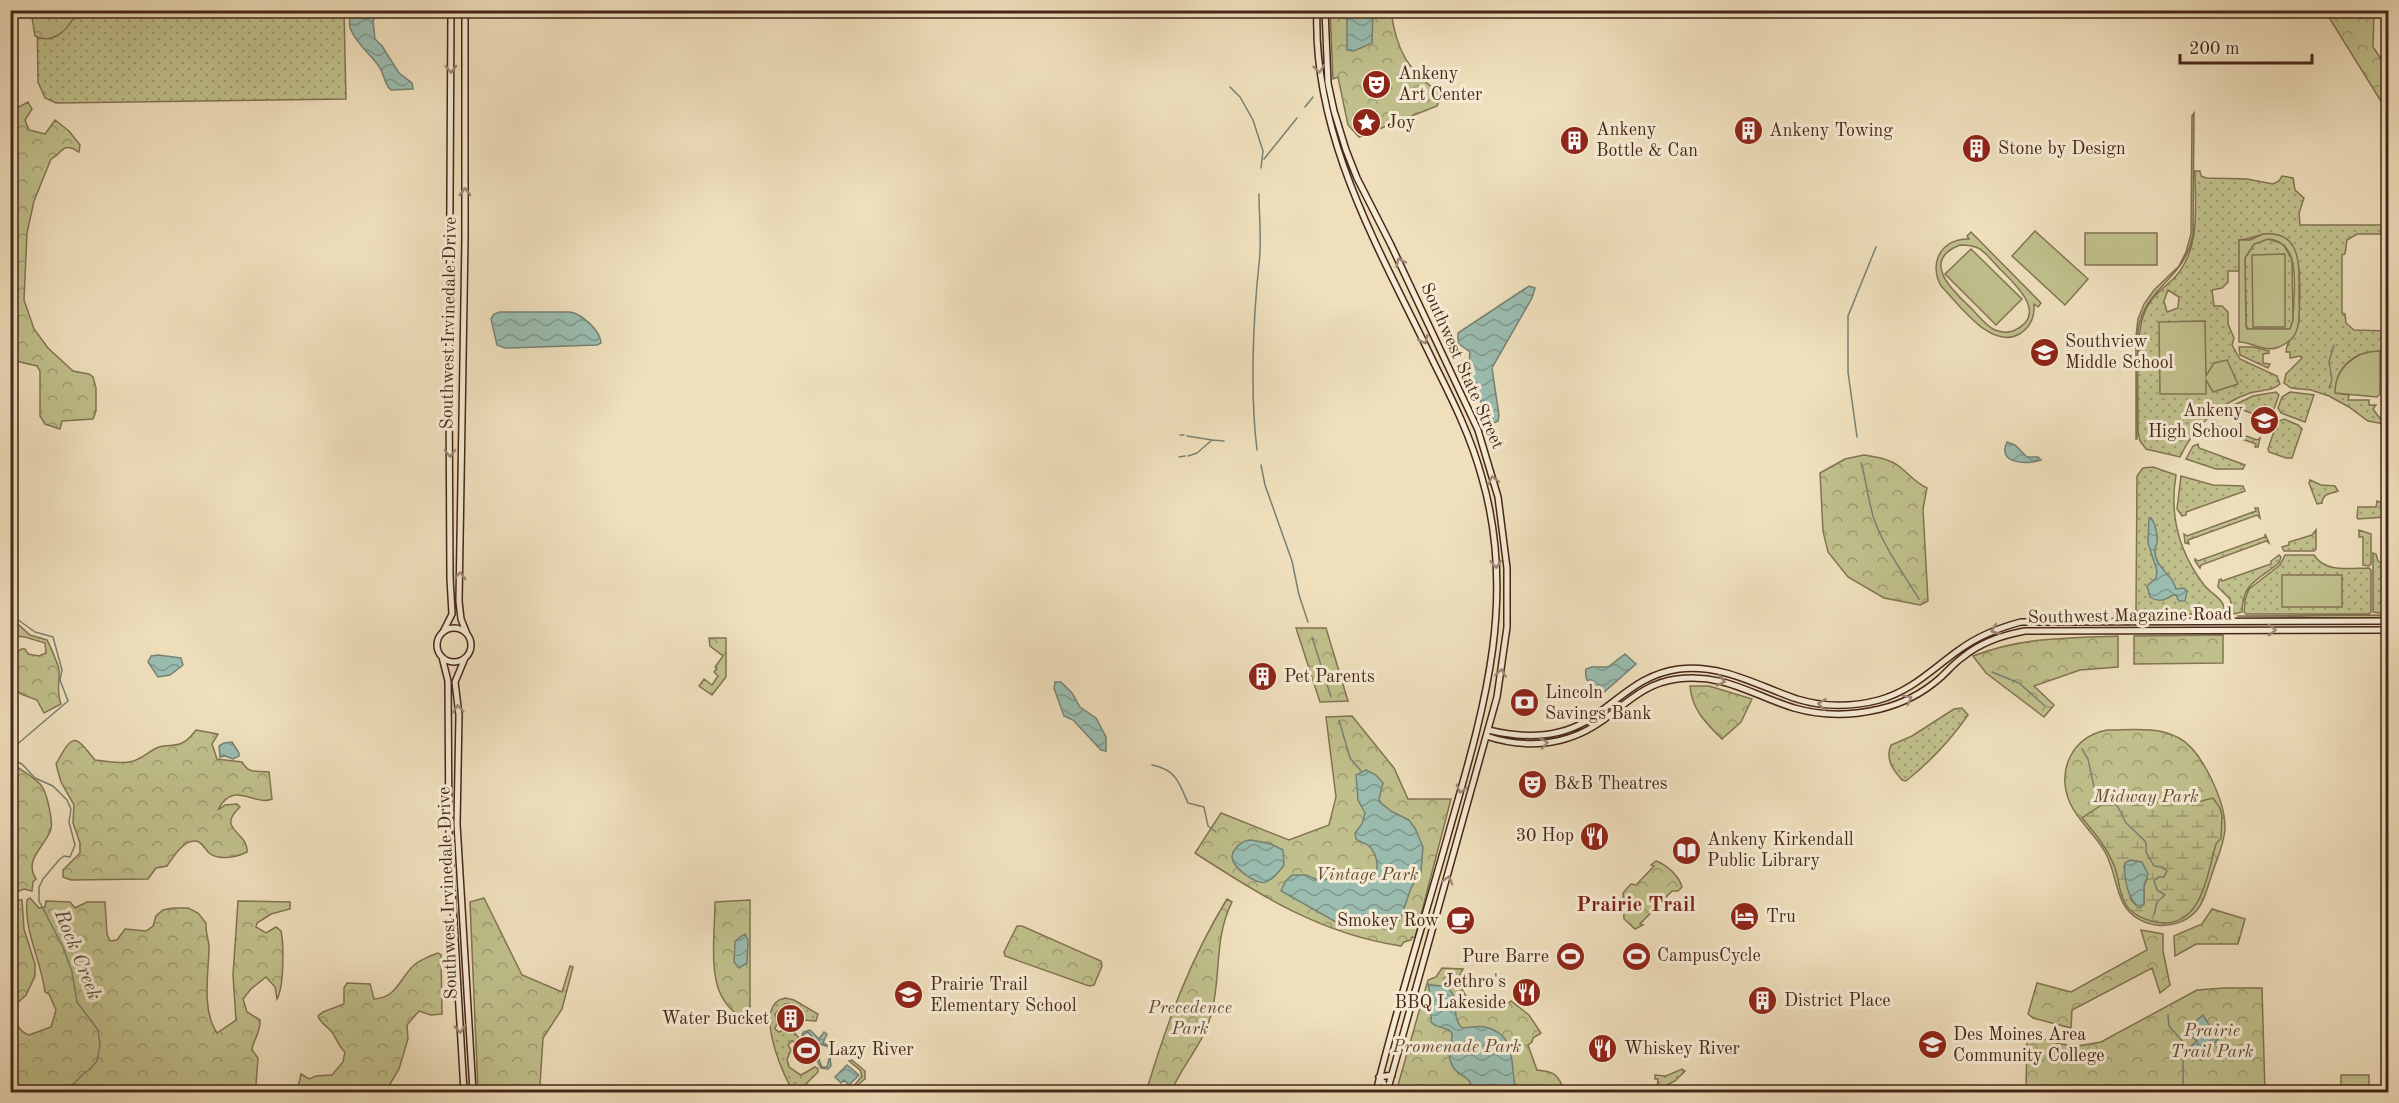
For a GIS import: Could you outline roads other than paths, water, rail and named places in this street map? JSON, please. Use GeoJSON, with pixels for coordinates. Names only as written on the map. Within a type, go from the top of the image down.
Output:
{"type":"FeatureCollection","features":[{"type":"Feature","properties":{"kind":"main road","name":"Southwest Irvinedale Drive"},"geometry":{"type":"LineString","coordinates":[[452,10],[448,383],[452,614],[437,644],[448,681],[449,837],[464,1092]]}},
{"type":"Feature","properties":{"kind":"main road","name":"Southwest Irvinedale Drive"},"geometry":{"type":"LineString","coordinates":[[465,10],[465,239],[459,601],[461,619],[471,648],[455,682],[459,715],[457,824],[473,1092]]}},
{"type":"Feature","properties":{"kind":"main road","name":"Southwest State Street"},"geometry":{"type":"LineString","coordinates":[[1317,10],[1319,74],[1338,153],[1386,262],[1464,425],[1482,477],[1495,544],[1497,613],[1488,683],[1376,1092]]}},
{"type":"Feature","properties":{"kind":"main road","name":"Southwest State Street"},"geometry":{"type":"LineString","coordinates":[[1325,10],[1328,83],[1346,150],[1357,178],[1470,410],[1486,453],[1498,497],[1507,568],[1507,627],[1499,687],[1387,1092]]}},
{"type":"Feature","properties":{"kind":"main road","name":"Southwest Magazine Road"},"geometry":{"type":"LineString","coordinates":[[1487,733],[1525,737],[1560,732],[1590,719],[1622,693],[1647,678],[1663,672],[1686,669],[1715,670],[1737,675],[1812,703],[1829,705],[1867,703],[1902,692],[1932,673],[1959,650],[1981,636],[2021,622],[2388,621]]}},
{"type":"Feature","properties":{"kind":"main road"},"geometry":{"type":"LineString","coordinates":[[443,632],[455,628],[467,634]]}},
{"type":"Feature","properties":{"kind":"main road","name":"Southwest Magazine Road"},"geometry":{"type":"LineString","coordinates":[[1487,733],[1529,745],[1564,739],[1596,725],[1644,690],[1671,680],[1688,678],[1716,679],[1794,707],[1816,712],[1851,714],[1879,710],[1922,692],[1977,647],[2025,631],[2388,630]]}},
{"type":"Feature","properties":{"kind":"main road"},"geometry":{"type":"LineString","coordinates":[[442,657],[456,662],[465,658]]}},
{"type":"Feature","properties":{"kind":"main road"},"geometry":{"type":"LineString","coordinates":[[1382,1092],[1383,1082],[1379,1077],[1392,1074]]}},
{"type":"Feature","properties":{"kind":"water"},"geometry":{"type":"Polygon","coordinates":[[[351,11],[378,11],[373,21],[375,39],[399,73],[412,83],[413,89],[391,90],[389,88],[380,68],[354,35],[350,26],[351,11]]]}},
{"type":"Feature","properties":{"kind":"water"},"geometry":{"type":"Polygon","coordinates":[[[1347,11],[1373,11],[1372,43],[1354,51],[1347,50],[1347,11]]]}},
{"type":"Feature","properties":{"kind":"water"},"geometry":{"type":"Polygon","coordinates":[[[1529,286],[1535,288],[1532,298],[1492,368],[1499,415],[1498,421],[1494,423],[1490,421],[1468,375],[1470,352],[1458,343],[1458,333],[1529,286]]]}},
{"type":"Feature","properties":{"kind":"water"},"geometry":{"type":"Polygon","coordinates":[[[500,312],[575,313],[594,328],[601,343],[505,348],[497,345],[491,319],[494,314],[500,312]]]}},
{"type":"Feature","properties":{"kind":"water"},"geometry":{"type":"Polygon","coordinates":[[[2007,442],[2015,445],[2027,457],[2038,457],[2041,460],[2022,462],[2009,459],[2005,449],[2007,442]]]}},
{"type":"Feature","properties":{"kind":"water"},"geometry":{"type":"Polygon","coordinates":[[[2149,518],[2157,533],[2155,549],[2158,562],[2171,578],[2176,589],[2184,588],[2187,591],[2185,601],[2179,601],[2176,595],[2162,600],[2150,597],[2147,586],[2156,578],[2157,571],[2148,543],[2149,518]]]}},
{"type":"Feature","properties":{"kind":"water"},"geometry":{"type":"Polygon","coordinates":[[[1625,654],[1636,664],[1603,693],[1597,694],[1588,683],[1586,669],[1608,667],[1625,654]]]}},
{"type":"Feature","properties":{"kind":"water"},"geometry":{"type":"Polygon","coordinates":[[[151,656],[181,658],[183,665],[170,675],[158,677],[148,662],[151,656]]]}},
{"type":"Feature","properties":{"kind":"water"},"geometry":{"type":"Polygon","coordinates":[[[1055,682],[1061,682],[1072,693],[1080,707],[1096,718],[1106,737],[1106,751],[1101,750],[1073,720],[1064,716],[1054,688],[1055,682]]]}},
{"type":"Feature","properties":{"kind":"water"},"geometry":{"type":"Polygon","coordinates":[[[232,742],[239,756],[233,759],[220,757],[219,746],[232,742]]]}},
{"type":"Feature","properties":{"kind":"water"},"geometry":{"type":"Polygon","coordinates":[[[1366,770],[1376,775],[1383,783],[1379,799],[1381,803],[1409,820],[1423,847],[1421,871],[1411,888],[1401,917],[1399,921],[1388,922],[1386,929],[1336,922],[1281,891],[1285,882],[1292,875],[1306,875],[1320,881],[1348,874],[1370,880],[1376,873],[1377,864],[1374,854],[1369,846],[1356,839],[1355,833],[1362,824],[1365,813],[1358,800],[1356,775],[1366,770]]]}},
{"type":"Feature","properties":{"kind":"water"},"geometry":{"type":"Polygon","coordinates":[[[1251,840],[1271,844],[1283,850],[1284,865],[1266,882],[1248,877],[1232,859],[1236,847],[1251,840]]]}},
{"type":"Feature","properties":{"kind":"water"},"geometry":{"type":"Polygon","coordinates":[[[2130,860],[2142,862],[2148,874],[2144,886],[2144,904],[2140,908],[2132,900],[2126,882],[2125,863],[2130,860]]]}},
{"type":"Feature","properties":{"kind":"water"},"geometry":{"type":"Polygon","coordinates":[[[745,934],[748,940],[747,963],[739,968],[734,962],[735,941],[745,934]]]}},
{"type":"Feature","properties":{"kind":"water"},"geometry":{"type":"Polygon","coordinates":[[[1428,984],[1445,987],[1451,992],[1454,996],[1458,1023],[1462,1028],[1485,1027],[1496,1031],[1503,1037],[1511,1052],[1516,1089],[1531,1092],[1470,1092],[1469,1080],[1456,1071],[1451,1063],[1449,1054],[1452,1033],[1431,1022],[1432,1003],[1428,984]]]}},
{"type":"Feature","properties":{"kind":"water"},"geometry":{"type":"Polygon","coordinates":[[[786,1009],[798,1017],[797,1021],[789,1027],[781,1023],[780,1018],[786,1009]]]}},
{"type":"Feature","properties":{"kind":"water"},"geometry":{"type":"Polygon","coordinates":[[[2203,1015],[2218,1039],[2209,1050],[2207,1058],[2202,1060],[2197,1059],[2190,1050],[2197,1041],[2191,1035],[2189,1027],[2203,1015]]]}},
{"type":"Feature","properties":{"kind":"water","name":"Lazy River"},"geometry":{"type":"Polygon","coordinates":[[[810,1030],[819,1039],[824,1032],[827,1034],[823,1043],[834,1048],[830,1057],[831,1066],[828,1069],[821,1068],[815,1057],[816,1060],[810,1064],[805,1059],[810,1053],[814,1054],[799,1049],[803,1032],[810,1030]],[[808,1032],[804,1034],[802,1046],[816,1052],[822,1067],[827,1067],[832,1048],[817,1043],[808,1032]]]}},
{"type":"Feature","properties":{"kind":"water"},"geometry":{"type":"Polygon","coordinates":[[[847,1065],[859,1075],[849,1085],[844,1080],[841,1083],[835,1077],[847,1065]]]}},
{"type":"Feature","properties":{"kind":"waterway"},"geometry":{"type":"LineString","coordinates":[[1230,87],[1240,97],[1253,120],[1263,151],[1261,168]]}},
{"type":"Feature","properties":{"kind":"waterway"},"geometry":{"type":"LineString","coordinates":[[1305,107],[1313,97]]}},
{"type":"Feature","properties":{"kind":"waterway"},"geometry":{"type":"LineString","coordinates":[[1264,159],[1297,118]]}},
{"type":"Feature","properties":{"kind":"waterway"},"geometry":{"type":"LineString","coordinates":[[1257,450],[1253,357],[1260,247],[1259,194]]}},
{"type":"Feature","properties":{"kind":"waterway"},"geometry":{"type":"LineString","coordinates":[[1857,437],[1848,372],[1848,316],[1876,247]]}},
{"type":"Feature","properties":{"kind":"waterway"},"geometry":{"type":"LineString","coordinates":[[2329,388],[2332,380],[2329,362],[2334,345]]}},
{"type":"Feature","properties":{"kind":"waterway"},"geometry":{"type":"LineString","coordinates":[[1187,436],[1212,440]]}},
{"type":"Feature","properties":{"kind":"waterway"},"geometry":{"type":"LineString","coordinates":[[1188,456],[1197,453],[1212,440],[1224,441]]}},
{"type":"Feature","properties":{"kind":"waterway"},"geometry":{"type":"LineString","coordinates":[[1179,457],[1185,456]]}},
{"type":"Feature","properties":{"kind":"waterway"},"geometry":{"type":"LineString","coordinates":[[1861,463],[1879,532],[1919,599]]}},
{"type":"Feature","properties":{"kind":"waterway"},"geometry":{"type":"LineString","coordinates":[[1261,465],[1265,485],[1292,561],[1299,595],[1308,622]]}},
{"type":"Feature","properties":{"kind":"waterway","name":"Rock Creek"},"geometry":{"type":"LineString","coordinates":[[10,614],[35,632],[53,637],[62,670],[60,680],[68,701],[14,747],[11,759],[22,764],[35,778],[53,786],[67,800],[71,809],[69,822],[75,845],[70,857],[64,856],[59,860],[43,879],[39,887],[39,901],[63,947],[72,972],[77,1002],[98,1030],[100,1045],[97,1061],[89,1070],[75,1083],[55,1092]]}},
{"type":"Feature","properties":{"kind":"waterway"},"geometry":{"type":"LineString","coordinates":[[1312,637],[1331,697]]}},
{"type":"Feature","properties":{"kind":"waterway"},"geometry":{"type":"LineString","coordinates":[[1992,672],[2019,683],[2045,706]]}},
{"type":"Feature","properties":{"kind":"waterway"},"geometry":{"type":"LineString","coordinates":[[1339,720],[1350,758],[1361,771]]}},
{"type":"Feature","properties":{"kind":"waterway"},"geometry":{"type":"LineString","coordinates":[[2082,749],[2088,759],[2094,787],[2118,807],[2126,823],[2144,840],[2146,852],[2154,866],[2162,867],[2167,871],[2164,877],[2158,877],[2154,881],[2157,890],[2165,895],[2157,902],[2154,915]]}},
{"type":"Feature","properties":{"kind":"waterway"},"geometry":{"type":"LineString","coordinates":[[1152,765],[1167,770],[1176,778],[1188,803],[1204,807],[1208,826],[1216,832]]}},
{"type":"Feature","properties":{"kind":"waterway"},"geometry":{"type":"LineString","coordinates":[[2168,1015],[2169,1026],[2184,1043],[2174,1053],[2177,1059],[2183,1059],[2183,1092]]}},
{"type":"Feature","properties":{"kind":"place","name":"Ankeny Art Center"},"geometry":{"type":"Point","coordinates":[1377,84]}},
{"type":"Feature","properties":{"kind":"place","name":"Joy"},"geometry":{"type":"Point","coordinates":[1366,123]}},
{"type":"Feature","properties":{"kind":"place","name":"Ankeny Towing"},"geometry":{"type":"Point","coordinates":[1748,131]}},
{"type":"Feature","properties":{"kind":"place","name":"Ankeny Bottle & Can"},"geometry":{"type":"Point","coordinates":[1575,140]}},
{"type":"Feature","properties":{"kind":"place","name":"Stone by Design"},"geometry":{"type":"Point","coordinates":[1977,149]}},
{"type":"Feature","properties":{"kind":"place","name":"Southview Middle School"},"geometry":{"type":"Point","coordinates":[2044,352]}},
{"type":"Feature","properties":{"kind":"place","name":"Ankeny High School"},"geometry":{"type":"Point","coordinates":[2264,421]}},
{"type":"Feature","properties":{"kind":"place","name":"Pet Parents"},"geometry":{"type":"Point","coordinates":[1263,677]}},
{"type":"Feature","properties":{"kind":"place","name":"Lincoln Savings Bank"},"geometry":{"type":"Point","coordinates":[1524,703]}},
{"type":"Feature","properties":{"kind":"place","name":"B&B Theatres"},"geometry":{"type":"Point","coordinates":[1533,784]}},
{"type":"Feature","properties":{"kind":"place","name":"30 Hop"},"geometry":{"type":"Point","coordinates":[1595,836]}},
{"type":"Feature","properties":{"kind":"place","name":"Ankeny Kirkendall Public Library"},"geometry":{"type":"Point","coordinates":[1686,850]}},
{"type":"Feature","properties":{"kind":"place","name":"Tru"},"geometry":{"type":"Point","coordinates":[1745,917]}},
{"type":"Feature","properties":{"kind":"place","name":"Smokey Row"},"geometry":{"type":"Point","coordinates":[1460,921]}},
{"type":"Feature","properties":{"kind":"place","name":"CampusCycle"},"geometry":{"type":"Point","coordinates":[1636,956]}},
{"type":"Feature","properties":{"kind":"place","name":"Pure Barre"},"geometry":{"type":"Point","coordinates":[1570,957]}},
{"type":"Feature","properties":{"kind":"place","name":"Jethro's BBQ Lakeside"},"geometry":{"type":"Point","coordinates":[1527,992]}},
{"type":"Feature","properties":{"kind":"place","name":"Prairie Trail Elementary School"},"geometry":{"type":"Point","coordinates":[909,995]}},
{"type":"Feature","properties":{"kind":"place","name":"District Place"},"geometry":{"type":"Point","coordinates":[1763,1001]}},
{"type":"Feature","properties":{"kind":"place","name":"Water Bucket"},"geometry":{"type":"Point","coordinates":[790,1019]}},
{"type":"Feature","properties":{"kind":"place","name":"Des Moines Area Community College"},"geometry":{"type":"Point","coordinates":[1932,1045]}},
{"type":"Feature","properties":{"kind":"place","name":"Whiskey River"},"geometry":{"type":"Point","coordinates":[1603,1049]}},
{"type":"Feature","properties":{"kind":"place","name":"Lazy River"},"geometry":{"type":"Point","coordinates":[807,1050]}},
{"type":"Feature","properties":{"kind":"district","name":"Prairie Trail"},"geometry":{"type":"Point","coordinates":[1636,905]}},
{"type":"Feature","properties":{"kind":"park label","name":"Midway Park"},"geometry":{"type":"Point","coordinates":[2146,797]}},
{"type":"Feature","properties":{"kind":"park label","name":"Vintage Park"},"geometry":{"type":"Point","coordinates":[1367,875]}},
{"type":"Feature","properties":{"kind":"park label","name":"Precedence Park"},"geometry":{"type":"Point","coordinates":[1190,1018]}},
{"type":"Feature","properties":{"kind":"park label","name":"Prairie Trail Park"},"geometry":{"type":"Point","coordinates":[2212,1041]}},
{"type":"Feature","properties":{"kind":"park label","name":"Promenade Park"},"geometry":{"type":"Point","coordinates":[1457,1047]}}]}
